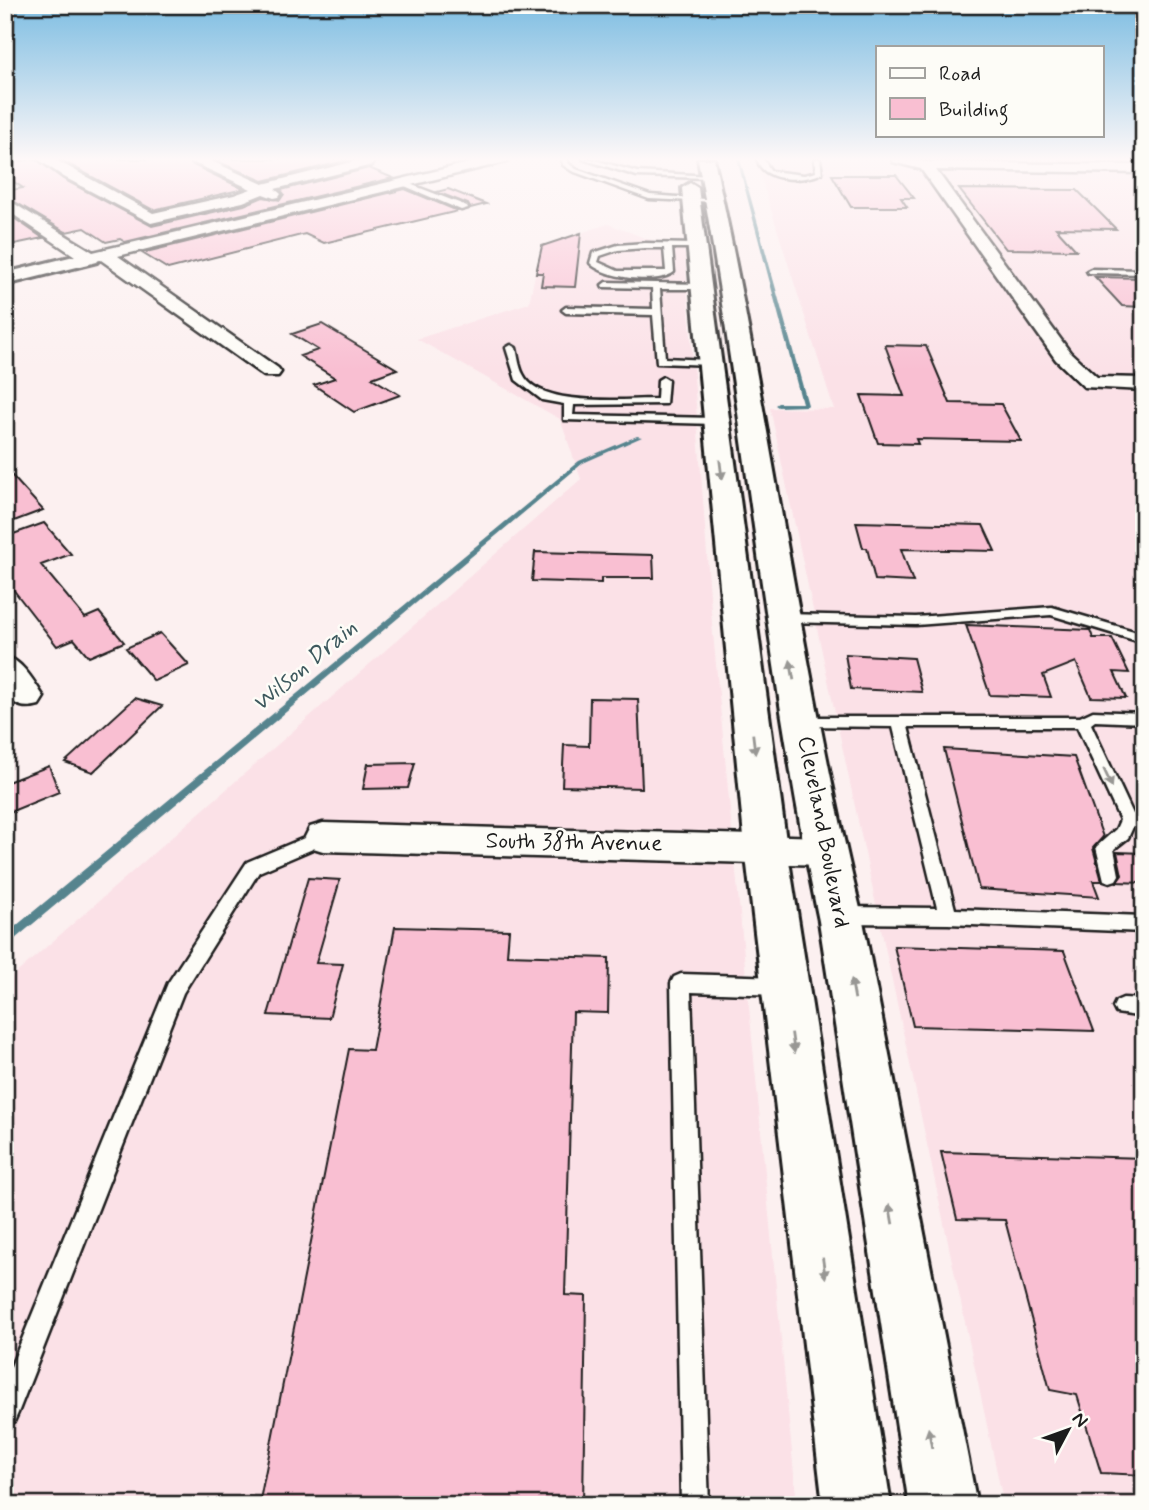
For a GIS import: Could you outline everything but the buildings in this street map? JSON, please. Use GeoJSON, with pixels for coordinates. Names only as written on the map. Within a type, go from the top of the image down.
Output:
{"type":"FeatureCollection","features":[{"type":"Feature","properties":{"kind":"main road"},"geometry":{"type":"LineString","coordinates":[[686,229],[682,246],[701,286],[766,848],[857,1505]]}},
{"type":"Feature","properties":{"kind":"main road","name":"Cleveland Boulevard"},"geometry":{"type":"LineString","coordinates":[[715,229],[730,278],[747,401],[783,618],[825,851],[840,915],[943,1505]]}},
{"type":"Feature","properties":{"kind":"main road"},"geometry":{"type":"LineString","coordinates":[[5,279],[98,256]]}},
{"type":"Feature","properties":{"kind":"street"},"geometry":{"type":"LineString","coordinates":[[52,229],[98,256],[271,372]]}},
{"type":"Feature","properties":{"kind":"street"},"geometry":{"type":"LineString","coordinates":[[98,256],[208,229]]}},
{"type":"Feature","properties":{"kind":"street"},"geometry":{"type":"LineString","coordinates":[[972,229],[1063,356],[1091,383],[1144,384]]}},
{"type":"Feature","properties":{"kind":"street"},"geometry":{"type":"LineString","coordinates":[[5,666],[28,697]]}},
{"type":"Feature","properties":{"kind":"street","name":"South 38th Avenue"},"geometry":{"type":"LineString","coordinates":[[323,837],[825,851]]}},
{"type":"Feature","properties":{"kind":"lane"},"geometry":{"type":"LineString","coordinates":[[682,246],[670,272],[666,274],[614,272],[599,268],[594,262],[596,255],[604,250],[682,246]]}},
{"type":"Feature","properties":{"kind":"lane"},"geometry":{"type":"LineString","coordinates":[[1091,271],[1144,272]]}},
{"type":"Feature","properties":{"kind":"lane"},"geometry":{"type":"LineString","coordinates":[[606,285],[701,286]]}},
{"type":"Feature","properties":{"kind":"lane"},"geometry":{"type":"LineString","coordinates":[[656,286],[660,361],[709,363]]}},
{"type":"Feature","properties":{"kind":"lane"},"geometry":{"type":"LineString","coordinates":[[566,310],[656,312]]}},
{"type":"Feature","properties":{"kind":"lane"},"geometry":{"type":"LineString","coordinates":[[511,348],[519,378],[546,398],[569,402],[662,402]]}},
{"type":"Feature","properties":{"kind":"lane"},"geometry":{"type":"LineString","coordinates":[[663,380],[663,420]]}},
{"type":"Feature","properties":{"kind":"lane"},"geometry":{"type":"LineString","coordinates":[[569,402],[568,418],[716,421]]}},
{"type":"Feature","properties":{"kind":"lane"},"geometry":{"type":"LineString","coordinates":[[783,618],[916,621],[1052,611],[1144,639]]}},
{"type":"Feature","properties":{"kind":"lane"},"geometry":{"type":"LineString","coordinates":[[801,721],[1082,722],[1093,716],[1144,718]]}},
{"type":"Feature","properties":{"kind":"lane"},"geometry":{"type":"LineString","coordinates":[[899,722],[948,916]]}},
{"type":"Feature","properties":{"kind":"lane"},"geometry":{"type":"LineString","coordinates":[[1082,722],[1136,820],[1105,847],[1110,875]]}},
{"type":"Feature","properties":{"kind":"lane"},"geometry":{"type":"LineString","coordinates":[[5,1413],[175,989],[253,867],[323,837]]}},
{"type":"Feature","properties":{"kind":"lane"},"geometry":{"type":"LineString","coordinates":[[840,915],[948,916],[1144,924]]}},
{"type":"Feature","properties":{"kind":"lane"},"geometry":{"type":"LineString","coordinates":[[695,1505],[681,983],[785,986]]}},
{"type":"Feature","properties":{"kind":"lane"},"geometry":{"type":"LineString","coordinates":[[1123,1007],[1144,1008]]}},
{"type":"Feature","properties":{"kind":"shaded area"},"geometry":{"type":"Polygon","coordinates":[[[591,229],[622,229],[653,241],[684,242],[712,623],[797,1505],[5,1505],[5,983],[581,479],[560,419],[417,339],[529,303],[541,246],[591,229]]]}},
{"type":"Feature","properties":{"kind":"shaded area"},"geometry":{"type":"Polygon","coordinates":[[[777,229],[1144,229],[1144,1505],[1004,1505],[770,408],[834,409],[777,229]]]}},
{"type":"Feature","properties":{"kind":"waterway","name":"Wilson Drain"},"geometry":{"type":"LineString","coordinates":[[757,229],[805,405],[778,405]]}},
{"type":"Feature","properties":{"kind":"waterway","name":"Wilson Drain"},"geometry":{"type":"LineString","coordinates":[[5,941],[581,462],[639,437]]}}]}
